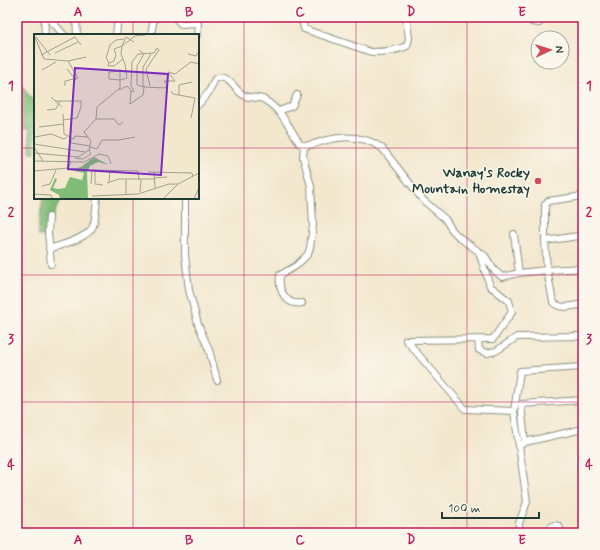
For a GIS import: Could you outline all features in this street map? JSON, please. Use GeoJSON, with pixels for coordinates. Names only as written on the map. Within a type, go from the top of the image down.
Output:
{"type":"FeatureCollection","features":[{"type":"Feature","properties":{"kind":"street"},"geometry":{"type":"LineString","coordinates":[[44,17],[45,34]]}},
{"type":"Feature","properties":{"kind":"street"},"geometry":{"type":"LineString","coordinates":[[48,17],[63,34]]}},
{"type":"Feature","properties":{"kind":"street"},"geometry":{"type":"LineString","coordinates":[[76,17],[77,34]]}},
{"type":"Feature","properties":{"kind":"street"},"geometry":{"type":"LineString","coordinates":[[116,34],[118,17]]}},
{"type":"Feature","properties":{"kind":"street"},"geometry":{"type":"LineString","coordinates":[[151,34],[154,17]]}},
{"type":"Feature","properties":{"kind":"street"},"geometry":{"type":"LineString","coordinates":[[178,17],[177,20],[181,24],[198,24],[197,34]]}},
{"type":"Feature","properties":{"kind":"street"},"geometry":{"type":"LineString","coordinates":[[302,17],[304,29],[371,52],[380,52],[400,49],[407,46],[409,38],[406,17]]}},
{"type":"Feature","properties":{"kind":"street"},"geometry":{"type":"LineString","coordinates":[[530,17],[532,22],[539,23],[547,17]]}},
{"type":"Feature","properties":{"kind":"street"},"geometry":{"type":"LineString","coordinates":[[199,104],[209,92],[215,79],[221,77],[228,79],[244,96],[262,99],[274,106],[300,144],[304,146],[329,139],[343,138],[360,138],[375,143],[382,148],[423,200],[445,219],[452,230],[460,238],[485,256],[494,270],[502,277],[519,273],[583,268]]}},
{"type":"Feature","properties":{"kind":"street"},"geometry":{"type":"LineString","coordinates":[[279,112],[292,106],[297,94]]}},
{"type":"Feature","properties":{"kind":"street"},"geometry":{"type":"LineString","coordinates":[[302,303],[287,300],[281,291],[279,280],[282,272],[296,266],[308,254],[310,248],[313,231],[311,186],[303,157],[304,146]]}},
{"type":"Feature","properties":{"kind":"street"},"geometry":{"type":"LineString","coordinates":[[583,196],[558,199],[547,202],[545,205],[547,270],[553,302],[560,306],[583,304]]}},
{"type":"Feature","properties":{"kind":"street"},"geometry":{"type":"LineString","coordinates":[[49,250],[73,241],[90,231],[93,226],[97,199]]}},
{"type":"Feature","properties":{"kind":"street"},"geometry":{"type":"LineString","coordinates":[[185,199],[185,255],[190,290],[198,324],[209,350],[217,380]]}},
{"type":"Feature","properties":{"kind":"street"},"geometry":{"type":"LineString","coordinates":[[48,217],[51,264]]}},
{"type":"Feature","properties":{"kind":"street"},"geometry":{"type":"LineString","coordinates":[[514,234],[519,273]]}},
{"type":"Feature","properties":{"kind":"street"},"geometry":{"type":"LineString","coordinates":[[545,241],[578,236]]}},
{"type":"Feature","properties":{"kind":"street"},"geometry":{"type":"LineString","coordinates":[[479,251],[490,286],[510,301],[512,312],[493,339],[406,340],[465,409],[514,411]]}},
{"type":"Feature","properties":{"kind":"street"},"geometry":{"type":"LineString","coordinates":[[478,340],[479,350],[487,353],[496,351],[517,337],[583,336]]}},
{"type":"Feature","properties":{"kind":"street"},"geometry":{"type":"LineString","coordinates":[[519,533],[519,523],[527,502],[514,411],[520,371],[583,367]]}},
{"type":"Feature","properties":{"kind":"street"},"geometry":{"type":"LineString","coordinates":[[525,442],[521,404],[583,400]]}},
{"type":"Feature","properties":{"kind":"street"},"geometry":{"type":"LineString","coordinates":[[519,450],[525,442],[583,429]]}},
{"type":"Feature","properties":{"kind":"street"},"geometry":{"type":"LineString","coordinates":[[17,492],[17,526]]}},
{"type":"Feature","properties":{"kind":"street"},"geometry":{"type":"LineString","coordinates":[[548,533],[554,525],[559,526],[561,533]]}},
{"type":"Feature","properties":{"kind":"green space"},"geometry":{"type":"Polygon","coordinates":[[[17,78],[34,103],[34,153],[30,152],[29,129],[17,129],[17,78]]]}},
{"type":"Feature","properties":{"kind":"green space"},"geometry":{"type":"Polygon","coordinates":[[[43,199],[61,199],[43,236],[38,236],[43,199]]]}},
{"type":"Feature","properties":{"kind":"place","name":"Wanay's Rocky Mountain Homestay"},"geometry":{"type":"Point","coordinates":[538,181]}}]}
